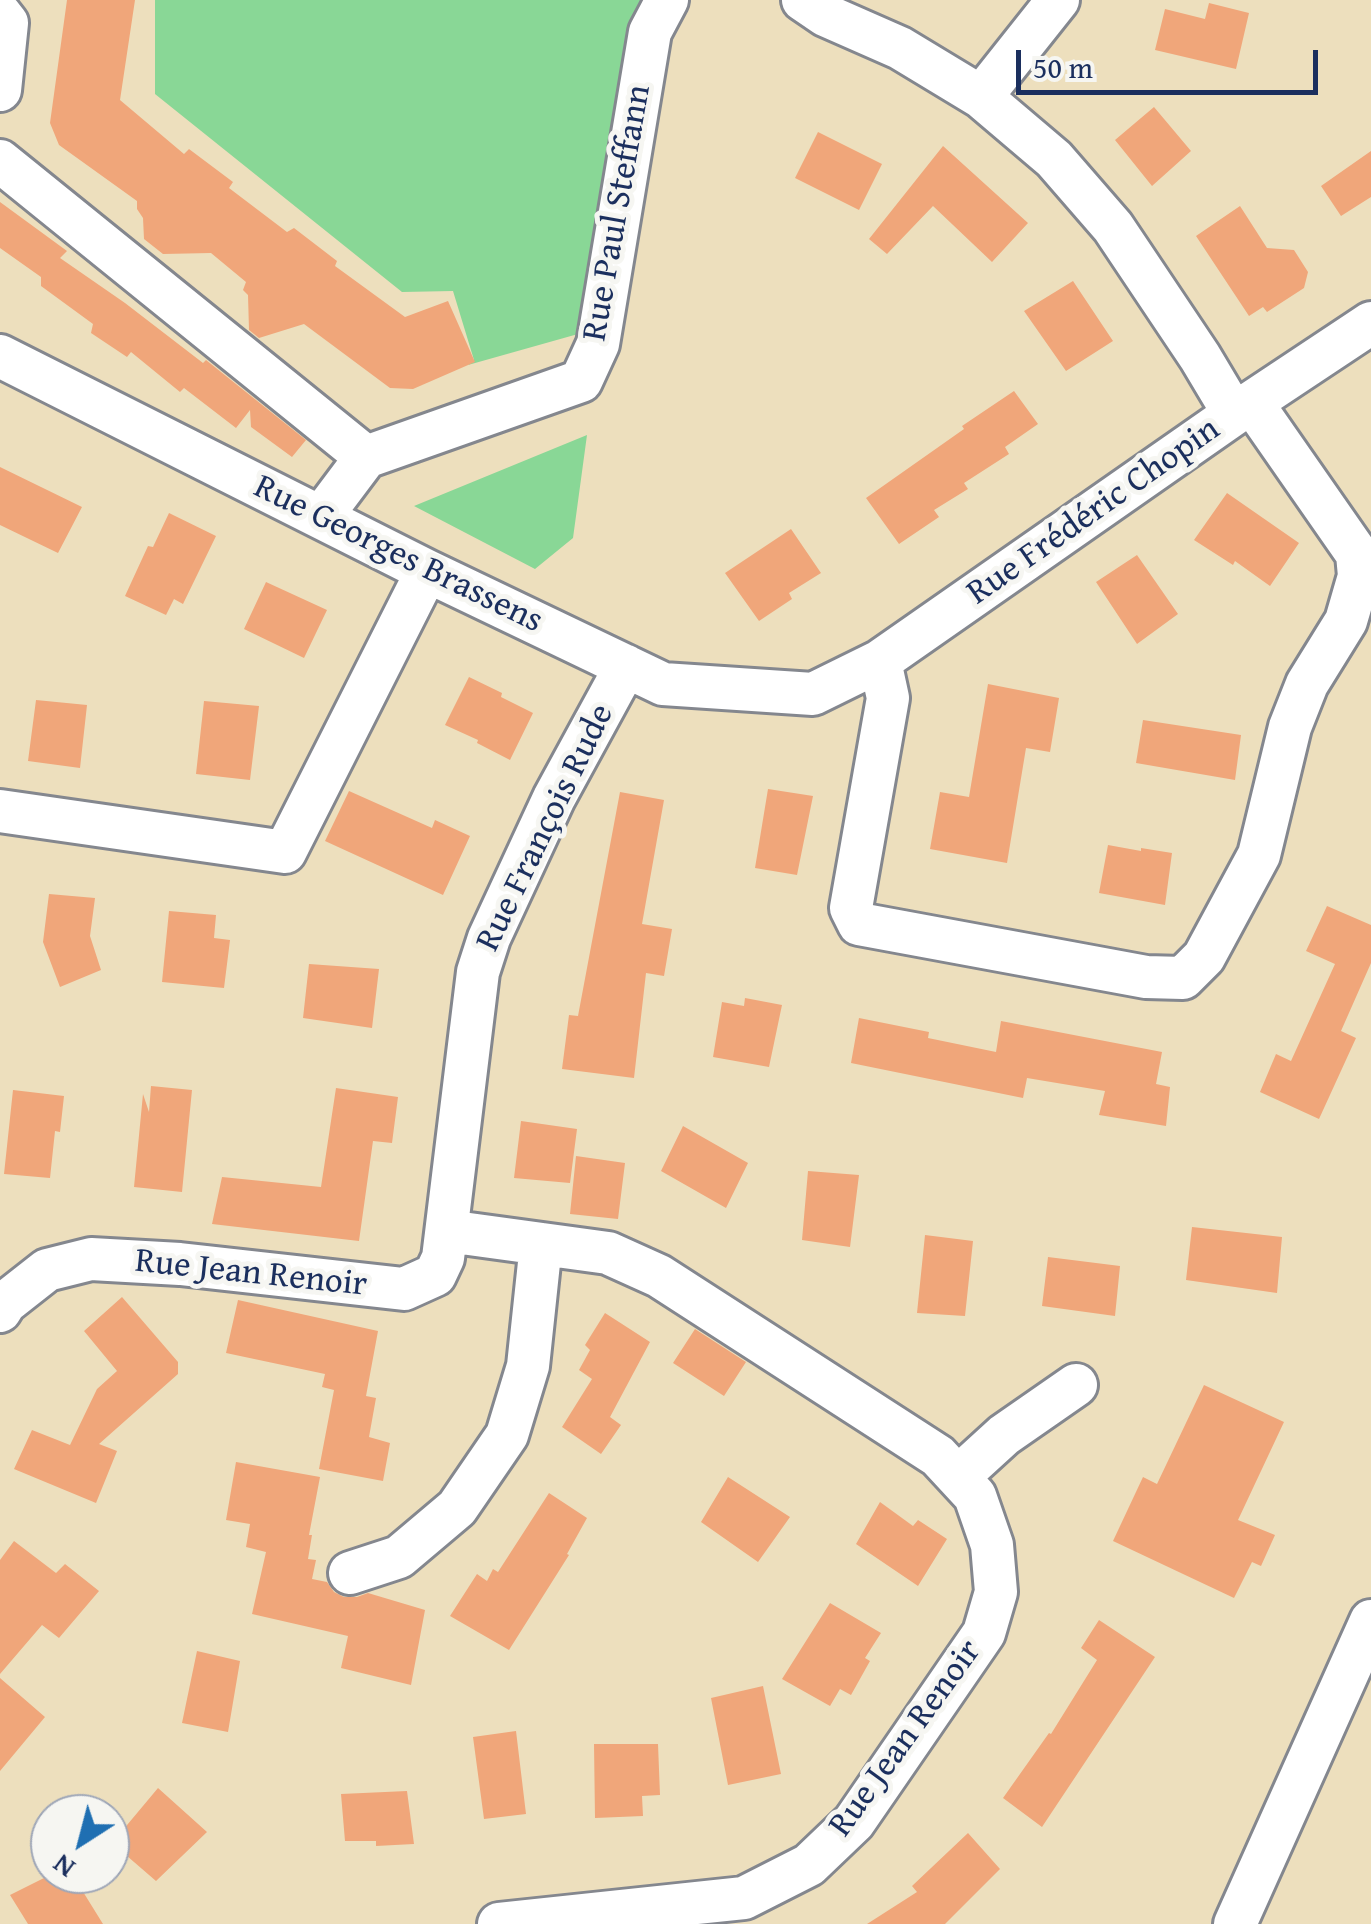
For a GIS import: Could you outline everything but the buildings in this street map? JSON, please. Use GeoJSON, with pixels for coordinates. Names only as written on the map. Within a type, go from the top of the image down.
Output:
{"type":"FeatureCollection","features":[{"type":"Feature","properties":{"kind":"street","name":"Rue Paul Steffann"},"geometry":{"type":"LineString","coordinates":[[366,457],[581,381],[598,344],[650,32],[667,0]]}},
{"type":"Feature","properties":{"kind":"street"},"geometry":{"type":"LineString","coordinates":[[803,0],[825,15],[900,48],[981,97],[1054,159],[1112,228],[1200,357],[1357,554],[1359,576],[1346,621],[1308,684],[1290,727],[1259,855],[1204,957],[1183,978],[1146,977],[859,924],[851,908],[888,698],[880,661]]}},
{"type":"Feature","properties":{"kind":"street"},"geometry":{"type":"LineString","coordinates":[[981,97],[1058,0]]}},
{"type":"Feature","properties":{"kind":"street"},"geometry":{"type":"LineString","coordinates":[[0,14],[7,23],[0,90]]}},
{"type":"Feature","properties":{"kind":"street"},"geometry":{"type":"LineString","coordinates":[[0,161],[366,457],[321,517]]}},
{"type":"Feature","properties":{"kind":"street","name":"Rue Frédéric Chopin"},"geometry":{"type":"LineString","coordinates":[[813,694],[880,661],[1371,324]]}},
{"type":"Feature","properties":{"kind":"street","name":"Rue Georges Brassens"},"geometry":{"type":"LineString","coordinates":[[0,356],[427,571],[663,684],[813,694]]}},
{"type":"Feature","properties":{"kind":"street"},"geometry":{"type":"LineString","coordinates":[[0,811],[286,852],[427,571]]}},
{"type":"Feature","properties":{"kind":"street","name":"Rue François Rude"},"geometry":{"type":"LineString","coordinates":[[446,1231],[478,972],[489,938],[554,798],[626,666]]}},
{"type":"Feature","properties":{"kind":"street","name":"Rue Jean Renoir"},"geometry":{"type":"LineString","coordinates":[[0,1312],[5,1303],[47,1270],[91,1259],[180,1264],[404,1289],[435,1275],[443,1258],[446,1231],[608,1253],[659,1276],[938,1456],[975,1496],[992,1545],[996,1592],[984,1633],[854,1822],[809,1865],[744,1898],[498,1924]]}},
{"type":"Feature","properties":{"kind":"street"},"geometry":{"type":"LineString","coordinates":[[350,1573],[400,1557],[457,1508],[507,1435],[528,1366],[541,1244]]}},
{"type":"Feature","properties":{"kind":"street"},"geometry":{"type":"LineString","coordinates":[[958,1477],[1004,1435],[1076,1385]]}},
{"type":"Feature","properties":{"kind":"street"},"geometry":{"type":"LineString","coordinates":[[1235,1924],[1371,1621]]}},
{"type":"Feature","properties":{"kind":"green space"},"geometry":{"type":"Polygon","coordinates":[[[155,0],[644,0],[629,34],[578,334],[468,365],[474,360],[453,291],[402,292],[155,94],[155,0]]]}},
{"type":"Feature","properties":{"kind":"green space"},"geometry":{"type":"Polygon","coordinates":[[[587,435],[573,538],[535,569],[414,506],[587,435]]]}}]}
